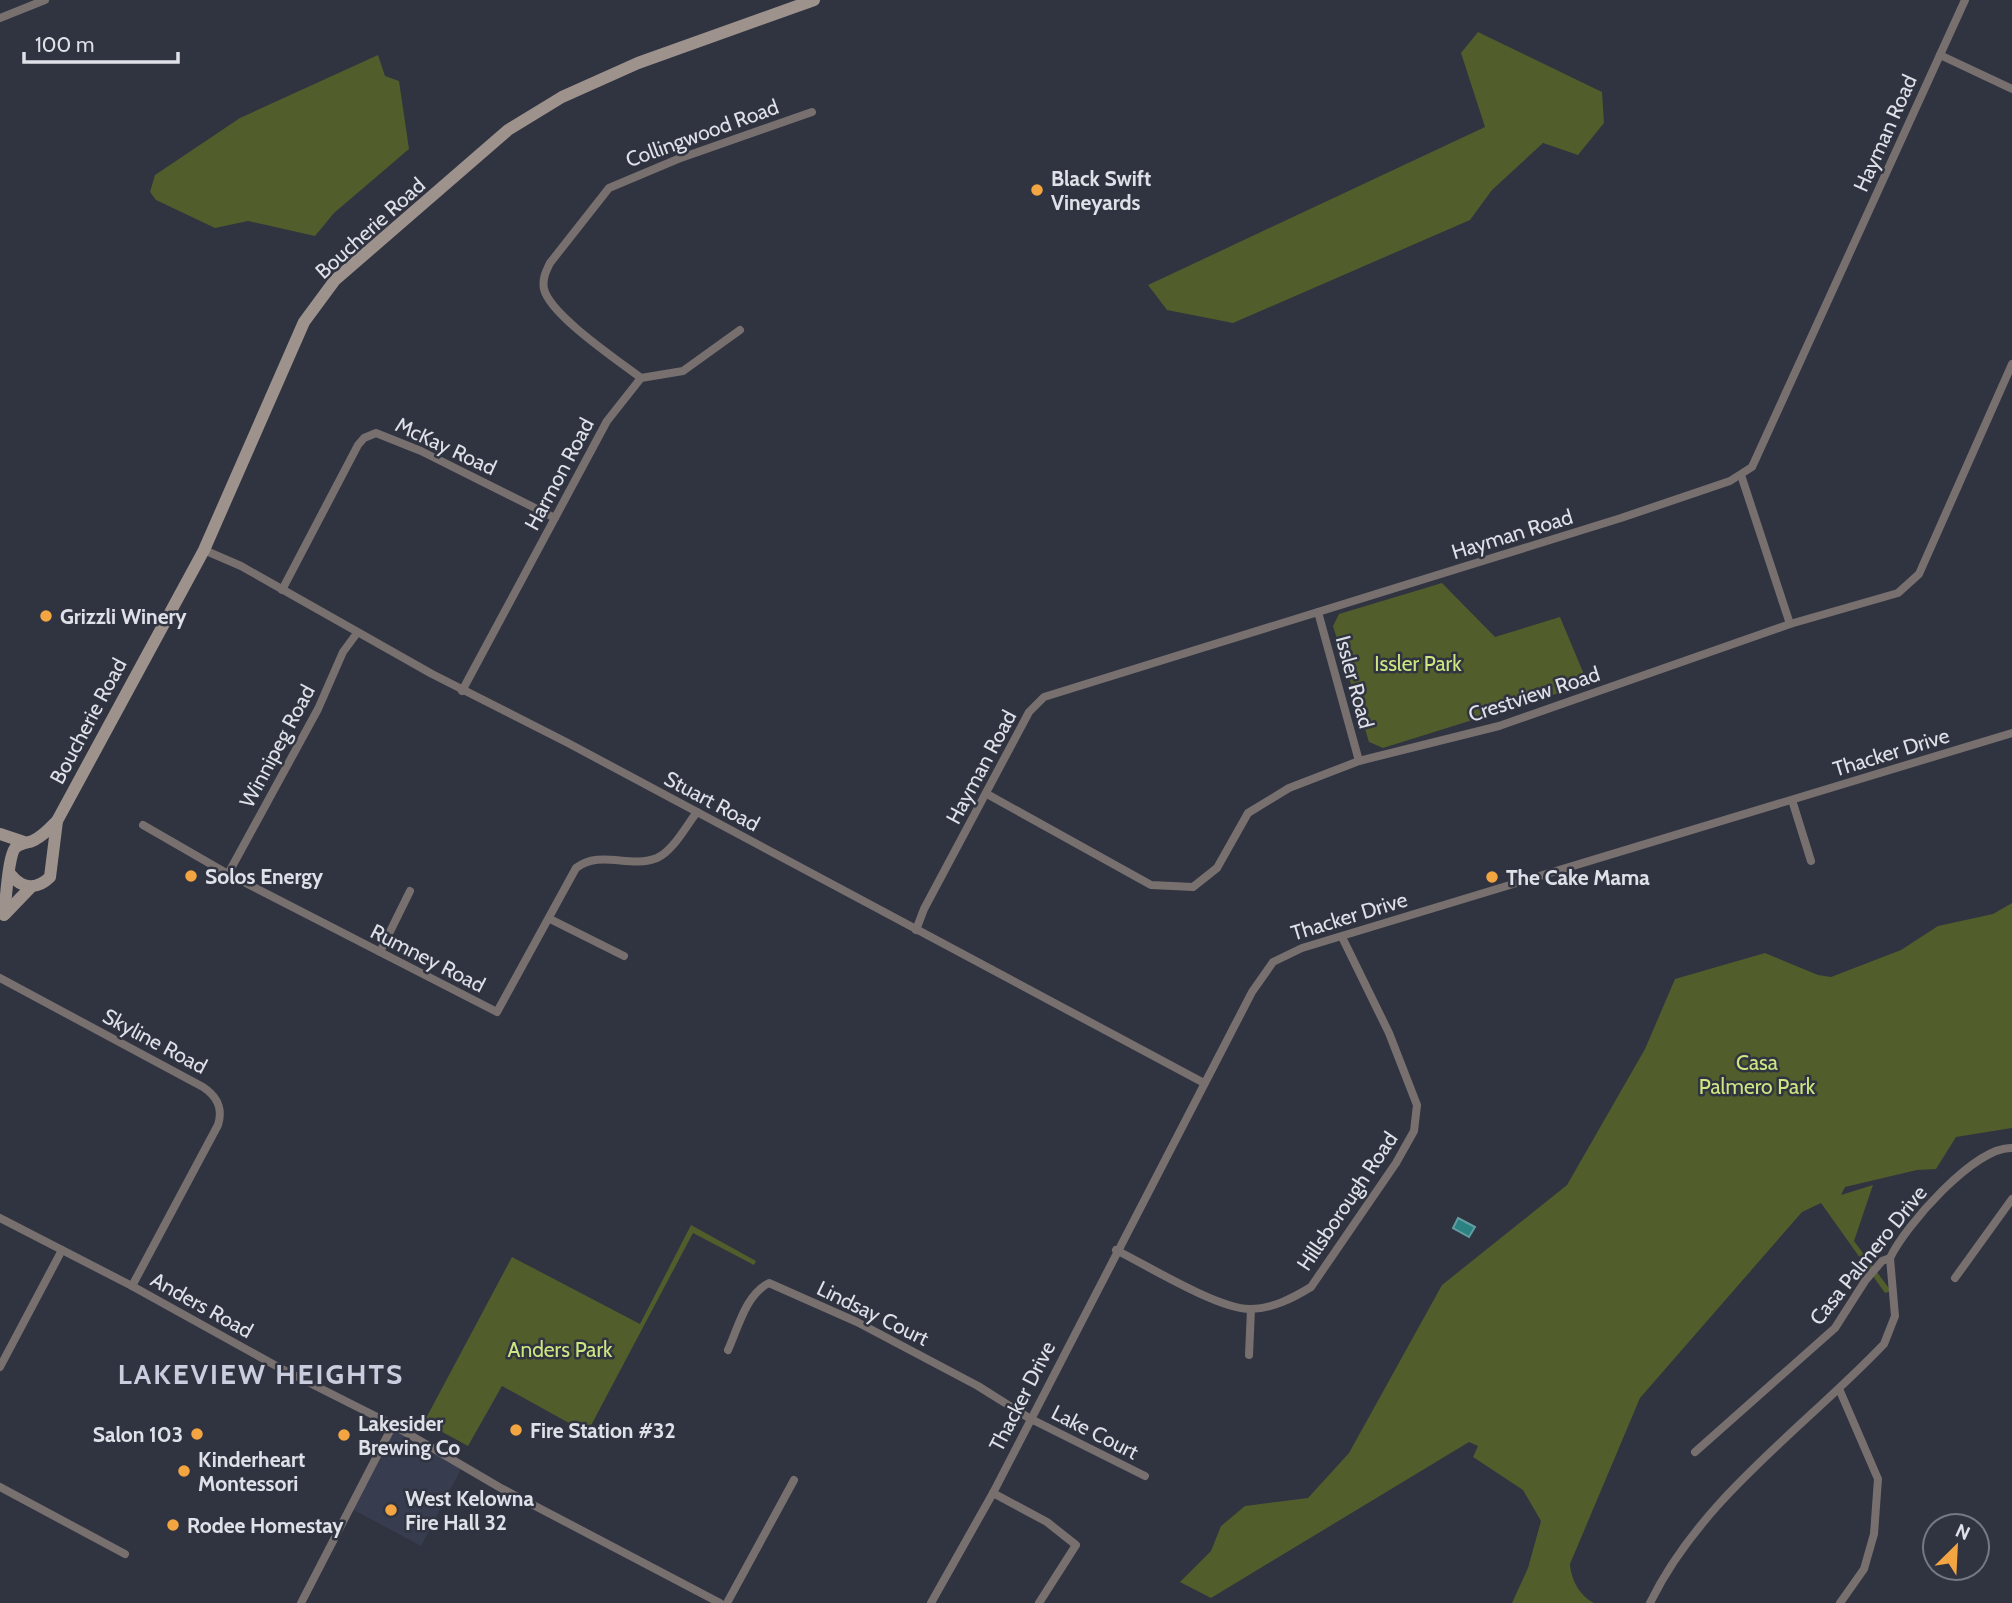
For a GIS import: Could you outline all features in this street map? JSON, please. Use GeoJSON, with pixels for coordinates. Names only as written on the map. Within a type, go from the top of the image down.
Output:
{"type":"FeatureCollection","features":[{"type":"Feature","properties":{"kind":"main road","name":"Boucherie Road"},"geometry":{"type":"LineString","coordinates":[[2,919],[31,887],[44,883],[50,877],[54,867],[52,855],[57,821],[204,550],[304,322],[335,280],[508,130],[562,97],[638,63],[814,0]]}},
{"type":"Feature","properties":{"kind":"main road","name":"Boucherie Road"},"geometry":{"type":"LineString","coordinates":[[2,919],[11,875],[5,853],[29,842],[57,821]]}},
{"type":"Feature","properties":{"kind":"main road"},"geometry":{"type":"LineString","coordinates":[[0,834],[44,845],[52,855]]}},
{"type":"Feature","properties":{"kind":"main road"},"geometry":{"type":"LineString","coordinates":[[11,875],[19,884],[31,887]]}},
{"type":"Feature","properties":{"kind":"street"},"geometry":{"type":"LineString","coordinates":[[0,18],[45,0]]}},
{"type":"Feature","properties":{"kind":"street","name":"Hayman Road"},"geometry":{"type":"LineString","coordinates":[[916,930],[924,909],[1029,712],[1044,697],[1621,517],[1741,475],[1752,467],[1965,0]]}},
{"type":"Feature","properties":{"kind":"street"},"geometry":{"type":"LineString","coordinates":[[1940,55],[2012,89]]}},
{"type":"Feature","properties":{"kind":"street","name":"Collingwood Road"},"geometry":{"type":"LineString","coordinates":[[641,378],[563,318],[544,291],[544,274],[550,263],[609,188],[678,159],[812,112]]}},
{"type":"Feature","properties":{"kind":"street"},"geometry":{"type":"LineString","coordinates":[[641,378],[683,371],[740,330]]}},
{"type":"Feature","properties":{"kind":"street","name":"Crestview Road"},"geometry":{"type":"LineString","coordinates":[[987,794],[1151,885],[1193,887],[1217,868],[1239,824],[1258,805],[1289,788],[1359,761],[1499,726],[1790,624],[1898,593],[1919,574],[2012,364]]}},
{"type":"Feature","properties":{"kind":"street","name":"Harmon Road"},"geometry":{"type":"LineString","coordinates":[[462,691],[607,421],[641,378]]}},
{"type":"Feature","properties":{"kind":"street","name":"McKay Road"},"geometry":{"type":"LineString","coordinates":[[282,590],[358,445],[364,438],[376,433],[421,451],[555,518]]}},
{"type":"Feature","properties":{"kind":"street"},"geometry":{"type":"LineString","coordinates":[[1741,475],[1790,624]]}},
{"type":"Feature","properties":{"kind":"street","name":"Stuart Road"},"geometry":{"type":"LineString","coordinates":[[204,550],[241,566],[462,691],[697,812],[1204,1083]]}},
{"type":"Feature","properties":{"kind":"street","name":"Issler Road"},"geometry":{"type":"LineString","coordinates":[[1318,612],[1359,761]]}},
{"type":"Feature","properties":{"kind":"street","name":"Winnipeg Road"},"geometry":{"type":"LineString","coordinates":[[228,874],[318,709],[343,652],[357,634]]}},
{"type":"Feature","properties":{"kind":"street","name":"Thacker Drive"},"geometry":{"type":"LineString","coordinates":[[931,1603],[993,1493],[1116,1250],[1264,971],[1282,955],[2012,733]]}},
{"type":"Feature","properties":{"kind":"street"},"geometry":{"type":"LineString","coordinates":[[1792,800],[1811,861]]}},
{"type":"Feature","properties":{"kind":"street","name":"Rumney Road"},"geometry":{"type":"LineString","coordinates":[[143,825],[228,874],[497,1012],[576,868],[588,859],[655,859],[666,852],[697,812]]}},
{"type":"Feature","properties":{"kind":"street"},"geometry":{"type":"LineString","coordinates":[[380,953],[410,891]]}},
{"type":"Feature","properties":{"kind":"street"},"geometry":{"type":"LineString","coordinates":[[550,919],[625,956]]}},
{"type":"Feature","properties":{"kind":"street","name":"Hillsborough Road"},"geometry":{"type":"LineString","coordinates":[[1116,1250],[1229,1306],[1251,1309],[1292,1299],[1311,1287],[1396,1163],[1414,1131],[1417,1105],[1411,1083],[1342,937]]}},
{"type":"Feature","properties":{"kind":"street","name":"Skyline Road"},"geometry":{"type":"LineString","coordinates":[[0,978],[204,1087],[218,1101],[218,1125],[132,1286]]}},
{"type":"Feature","properties":{"kind":"street","name":"Casa Palmero Drive"},"geometry":{"type":"LineString","coordinates":[[1695,1452],[1835,1328],[1865,1281],[1882,1261],[1890,1258],[1910,1227],[1960,1173],[1994,1153],[2012,1148]]}},
{"type":"Feature","properties":{"kind":"street"},"geometry":{"type":"LineString","coordinates":[[1955,1278],[2012,1199]]}},
{"type":"Feature","properties":{"kind":"street","name":"Anders Road"},"geometry":{"type":"LineString","coordinates":[[0,1218],[132,1286],[280,1368],[393,1425],[499,1487],[720,1603]]}},
{"type":"Feature","properties":{"kind":"street"},"geometry":{"type":"LineString","coordinates":[[0,1367],[62,1250]]}},
{"type":"Feature","properties":{"kind":"street"},"geometry":{"type":"LineString","coordinates":[[1650,1603],[1660,1584],[1705,1522],[1762,1462],[1840,1391],[1884,1344],[1895,1316],[1890,1258]]}},
{"type":"Feature","properties":{"kind":"street","name":"Lindsay Court"},"geometry":{"type":"LineString","coordinates":[[728,1350],[746,1308],[759,1288],[769,1283],[930,1360],[1029,1418]]}},
{"type":"Feature","properties":{"kind":"street"},"geometry":{"type":"LineString","coordinates":[[1249,1355],[1251,1309]]}},
{"type":"Feature","properties":{"kind":"street"},"geometry":{"type":"LineString","coordinates":[[1840,1391],[1878,1479],[1874,1534],[1864,1569],[1840,1603]]}},
{"type":"Feature","properties":{"kind":"street","name":"Lake Court"},"geometry":{"type":"LineString","coordinates":[[1029,1418],[1146,1476]]}},
{"type":"Feature","properties":{"kind":"street"},"geometry":{"type":"LineString","coordinates":[[302,1603],[393,1425]]}},
{"type":"Feature","properties":{"kind":"street"},"geometry":{"type":"LineString","coordinates":[[727,1603],[794,1480]]}},
{"type":"Feature","properties":{"kind":"street"},"geometry":{"type":"LineString","coordinates":[[0,1487],[125,1554]]}},
{"type":"Feature","properties":{"kind":"street"},"geometry":{"type":"LineString","coordinates":[[993,1493],[1047,1522],[1076,1545],[1039,1603]]}},
{"type":"Feature","properties":{"kind":"shaded area"},"geometry":{"type":"Polygon","coordinates":[[[1458,1218],[1475,1227],[1469,1237],[1453,1228],[1458,1218]]]}},
{"type":"Feature","properties":{"kind":"shaded area"},"geometry":{"type":"Polygon","coordinates":[[[393,1429],[461,1469],[421,1546],[352,1509],[393,1429]]]}},
{"type":"Feature","properties":{"kind":"green space"},"geometry":{"type":"Polygon","coordinates":[[[1478,32],[1602,92],[1604,123],[1578,155],[1543,143],[1492,190],[1470,220],[1233,323],[1167,310],[1148,285],[1485,127],[1461,53],[1478,32]]]}},
{"type":"Feature","properties":{"kind":"green space"},"geometry":{"type":"Polygon","coordinates":[[[378,55],[385,76],[399,81],[409,149],[334,213],[315,236],[248,221],[215,228],[156,200],[150,192],[155,175],[240,118],[378,55]]]}},
{"type":"Feature","properties":{"kind":"green space","name":"Issler Park"},"geometry":{"type":"Polygon","coordinates":[[[1442,583],[1495,637],[1560,617],[1588,684],[1383,748],[1369,742],[1333,626],[1339,614],[1442,583]]]}},
{"type":"Feature","properties":{"kind":"green space","name":"Casa Palmero Park"},"geometry":{"type":"Polygon","coordinates":[[[2012,903],[2012,1128],[1956,1137],[1936,1169],[1917,1170],[1845,1187],[1841,1195],[1873,1185],[1854,1241],[1891,1291],[1885,1293],[1821,1203],[1802,1212],[1640,1398],[1570,1564],[1577,1587],[1594,1603],[1512,1603],[1528,1568],[1541,1521],[1523,1490],[1473,1457],[1478,1446],[1469,1442],[1211,1598],[1180,1582],[1211,1551],[1221,1526],[1245,1506],[1308,1498],[1349,1453],[1442,1285],[1567,1185],[1645,1049],[1675,979],[1765,953],[1818,975],[1831,977],[1901,950],[1938,926],[1993,914],[2012,903]]]}},
{"type":"Feature","properties":{"kind":"green space","name":"Anders Park"},"geometry":{"type":"Polygon","coordinates":[[[691,1225],[756,1261],[754,1265],[693,1233],[587,1433],[502,1386],[468,1446],[424,1422],[512,1257],[640,1324],[691,1225]]]}},
{"type":"Feature","properties":{"kind":"place","name":"Black Swift Vineyards"},"geometry":{"type":"Point","coordinates":[1037,190]}},
{"type":"Feature","properties":{"kind":"place","name":"Grizzli Winery"},"geometry":{"type":"Point","coordinates":[46,616]}},
{"type":"Feature","properties":{"kind":"place","name":"Solos Energy"},"geometry":{"type":"Point","coordinates":[191,876]}},
{"type":"Feature","properties":{"kind":"place","name":"The Cake Mama"},"geometry":{"type":"Point","coordinates":[1492,877]}},
{"type":"Feature","properties":{"kind":"place","name":"Fire Station #32"},"geometry":{"type":"Point","coordinates":[516,1430]}},
{"type":"Feature","properties":{"kind":"place","name":"Salon 103"},"geometry":{"type":"Point","coordinates":[197,1434]}},
{"type":"Feature","properties":{"kind":"place","name":"Lakesider Brewing Co"},"geometry":{"type":"Point","coordinates":[344,1435]}},
{"type":"Feature","properties":{"kind":"place","name":"Kinderheart Montessori"},"geometry":{"type":"Point","coordinates":[184,1471]}},
{"type":"Feature","properties":{"kind":"place","name":"West Kelowna Fire Hall 32"},"geometry":{"type":"Point","coordinates":[391,1510]}},
{"type":"Feature","properties":{"kind":"place","name":"Rodee Homestay"},"geometry":{"type":"Point","coordinates":[173,1525]}},
{"type":"Feature","properties":{"kind":"district","name":"LAKEVIEW HEIGHTS"},"geometry":{"type":"Point","coordinates":[261,1374]}}]}
